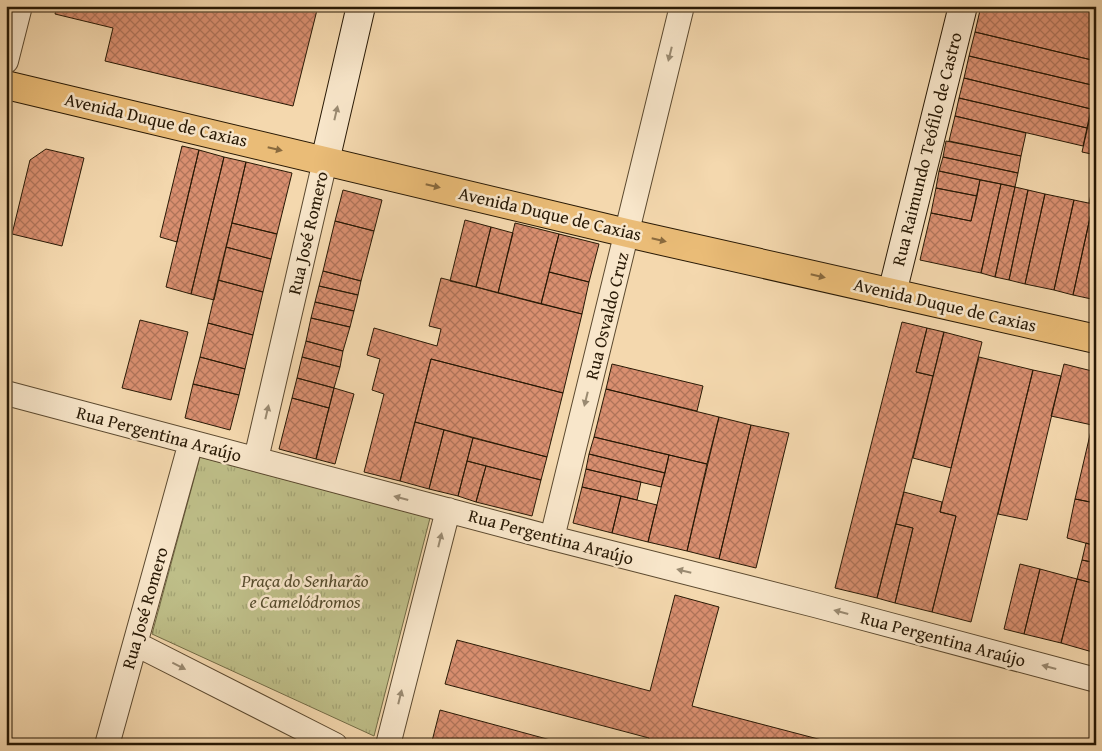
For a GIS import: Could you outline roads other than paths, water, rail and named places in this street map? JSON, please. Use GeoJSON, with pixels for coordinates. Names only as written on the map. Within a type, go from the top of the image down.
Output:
{"type":"FeatureCollection","features":[{"type":"Feature","properties":{"kind":"main road","name":"Rua José Romero"},"geometry":{"type":"LineString","coordinates":[[325,161],[361,6]]}},
{"type":"Feature","properties":{"kind":"main road","name":"Rua Raimundo Teófilo de Castro"},"geometry":{"type":"LineString","coordinates":[[892,292],[963,6]]}},
{"type":"Feature","properties":{"kind":"main road","name":"Avenida Duque de Caxias"},"geometry":{"type":"LineString","coordinates":[[6,84],[627,233],[1096,339]]}},
{"type":"Feature","properties":{"kind":"street"},"geometry":{"type":"LineString","coordinates":[[6,61],[20,6]]}},
{"type":"Feature","properties":{"kind":"street","name":"Rua Osvaldo Cruz"},"geometry":{"type":"LineString","coordinates":[[552,538],[682,6]]}},
{"type":"Feature","properties":{"kind":"street","name":"Rua José Romero"},"geometry":{"type":"LineString","coordinates":[[256,459],[325,161]]}},
{"type":"Feature","properties":{"kind":"street","name":"Rua Pergentina Araújo"},"geometry":{"type":"LineString","coordinates":[[6,393],[1096,680]]}},
{"type":"Feature","properties":{"kind":"street","name":"Rua José Romero"},"geometry":{"type":"LineString","coordinates":[[107,745],[191,442]]}},
{"type":"Feature","properties":{"kind":"street"},"geometry":{"type":"LineString","coordinates":[[388,745],[448,510]]}},
{"type":"Feature","properties":{"kind":"street"},"geometry":{"type":"LineString","coordinates":[[136,644],[335,745]]}},
{"type":"Feature","properties":{"kind":"park label","name":"Praça do Senharão e Camelódromos"},"geometry":{"type":"Point","coordinates":[305,591]}}]}
